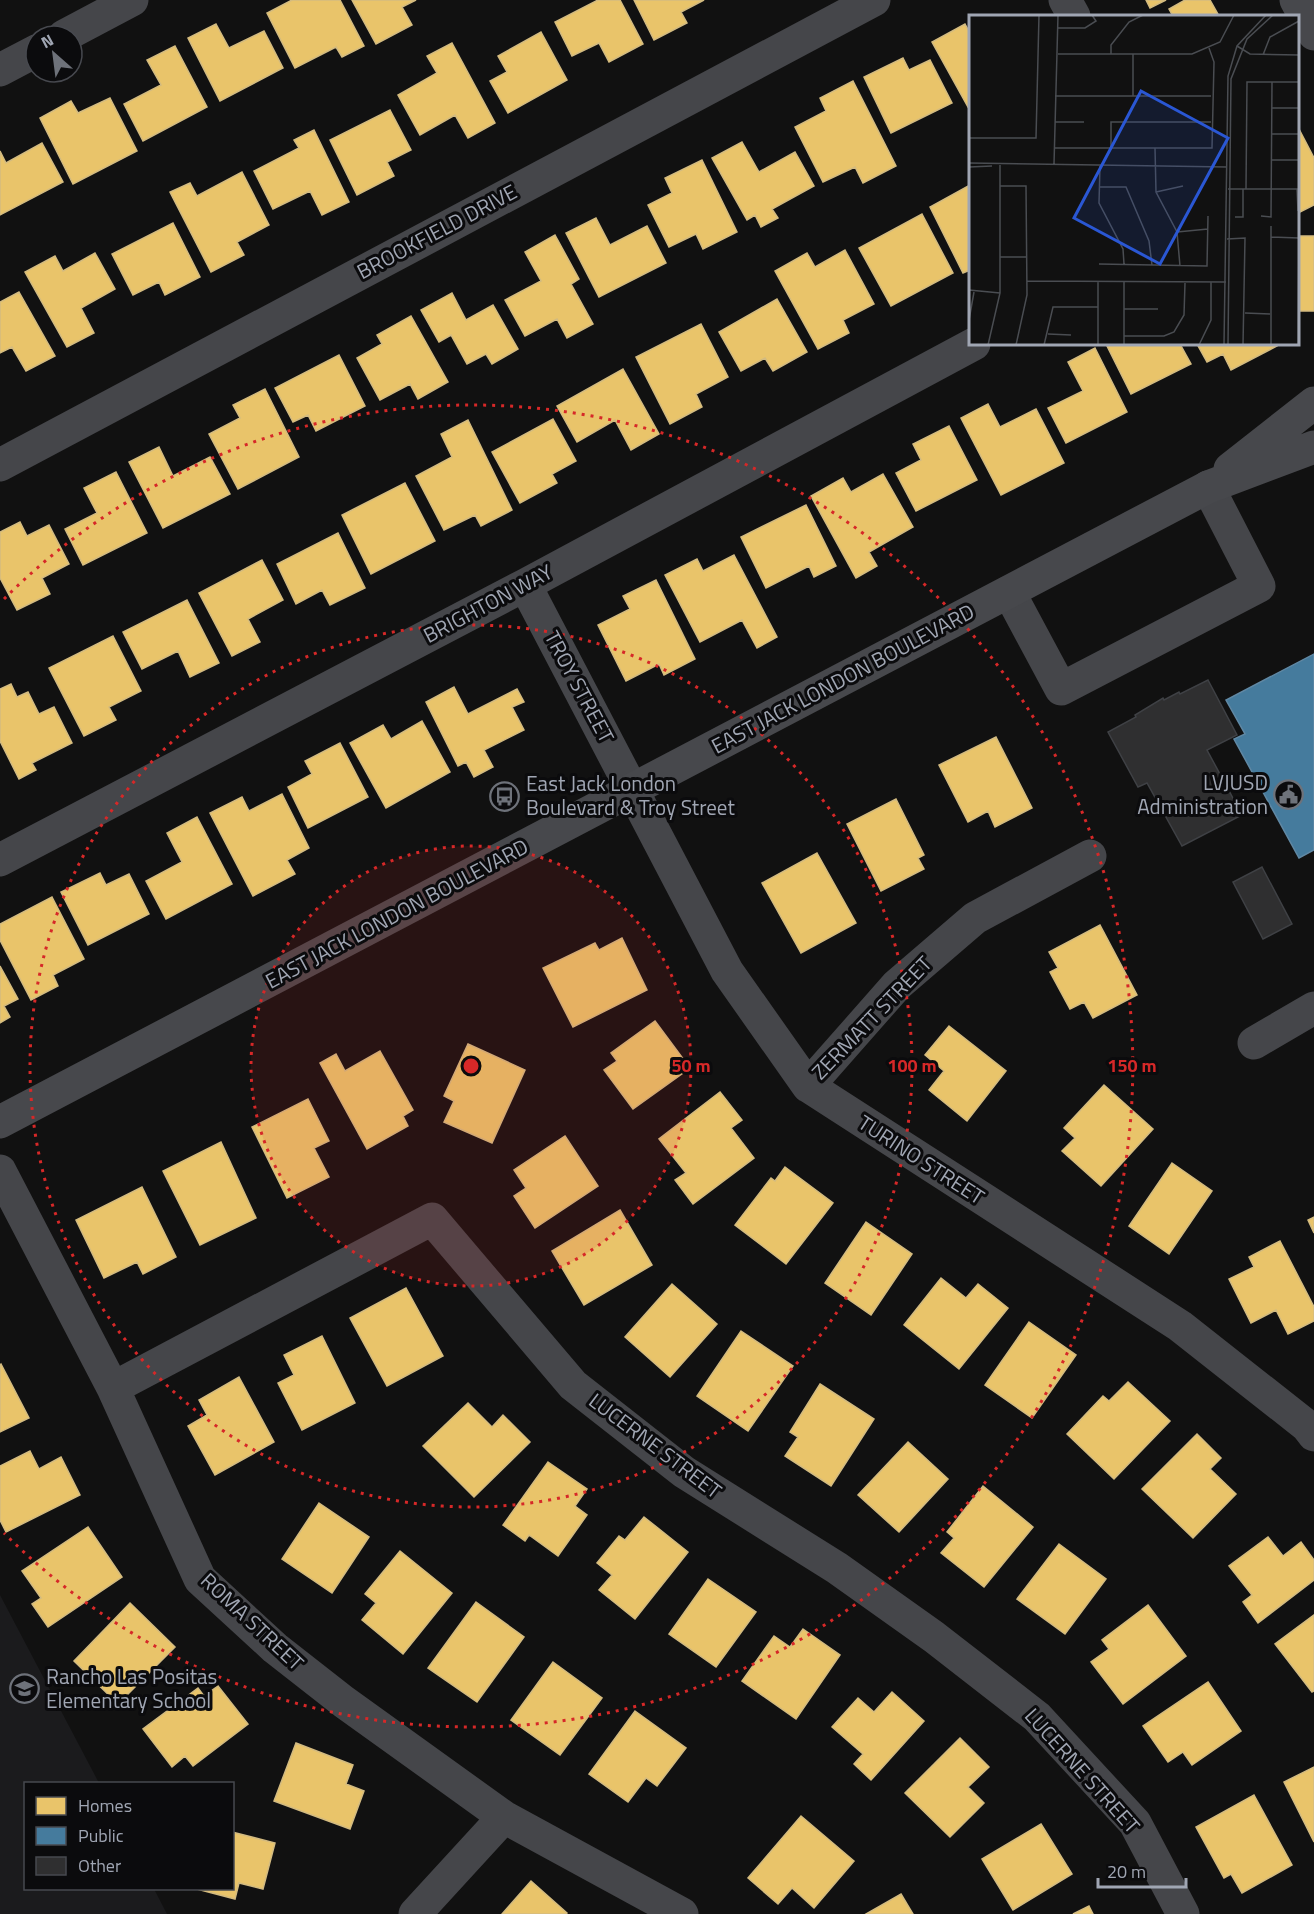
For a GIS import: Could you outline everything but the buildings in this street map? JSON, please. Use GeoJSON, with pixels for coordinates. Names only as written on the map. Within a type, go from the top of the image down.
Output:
{"type":"FeatureCollection","features":[{"type":"Feature","properties":{"kind":"main road"},"geometry":{"type":"LineString","coordinates":[[1296,0],[1314,34]]}},
{"type":"Feature","properties":{"kind":"main road","name":"EAST JACK LONDON BOULEVARD"},"geometry":{"type":"LineString","coordinates":[[1208,487],[1314,403]]}},
{"type":"Feature","properties":{"kind":"main road","name":"EAST JACK LONDON BOULEVARD"},"geometry":{"type":"LineString","coordinates":[[0,1122],[1208,487],[1314,447]]}},
{"type":"Feature","properties":{"kind":"street"},"geometry":{"type":"LineString","coordinates":[[84,25],[132,0]]}},
{"type":"Feature","properties":{"kind":"street","name":"BROOKFIELD DRIVE"},"geometry":{"type":"LineString","coordinates":[[0,465],[874,0]]}},
{"type":"Feature","properties":{"kind":"street"},"geometry":{"type":"LineString","coordinates":[[1065,0],[1073,15]]}},
{"type":"Feature","properties":{"kind":"street"},"geometry":{"type":"LineString","coordinates":[[0,70],[24,57]]}},
{"type":"Feature","properties":{"kind":"street","name":"BRIGHTON WAY"},"geometry":{"type":"LineString","coordinates":[[0,860],[525,585],[972,345]]}},
{"type":"Feature","properties":{"kind":"street"},"geometry":{"type":"LineString","coordinates":[[1008,592],[1061,689],[1259,586],[1208,487]]}},
{"type":"Feature","properties":{"kind":"street","name":"TROY STREET"},"geometry":{"type":"LineString","coordinates":[[525,585],[633,789]]}},
{"type":"Feature","properties":{"kind":"street","name":"TURINO STREET"},"geometry":{"type":"LineString","coordinates":[[633,789],[727,971],[807,1086],[1180,1326],[1312,1427]]}},
{"type":"Feature","properties":{"kind":"street","name":"ZERMATT STREET"},"geometry":{"type":"LineString","coordinates":[[807,1086],[897,985],[975,918],[1090,856]]}},
{"type":"Feature","properties":{"kind":"street"},"geometry":{"type":"LineString","coordinates":[[1254,1043],[1314,1008]]}},
{"type":"Feature","properties":{"kind":"street","name":"ROMA STREET"},"geometry":{"type":"LineString","coordinates":[[0,1171],[113,1388],[200,1579],[275,1648],[344,1702],[504,1816],[682,1914]]}},
{"type":"Feature","properties":{"kind":"street","name":"LUCERNE STREET"},"geometry":{"type":"LineString","coordinates":[[113,1388],[432,1218],[573,1385],[684,1472],[837,1568],[934,1637],[1037,1717],[1135,1823],[1183,1914]]}},
{"type":"Feature","properties":{"kind":"street"},"geometry":{"type":"LineString","coordinates":[[415,1914],[504,1816]]}},
{"type":"Feature","properties":{"kind":"shaded area","name":"Rancho Las Positas Elementary School"},"geometry":{"type":"Polygon","coordinates":[[[0,1595],[98,1782],[24,1782],[24,1890],[155,1890],[167,1914],[0,1914],[0,1595]]]}},
{"type":"Feature","properties":{"kind":"place","name":"LVJUSD Administration"},"geometry":{"type":"Point","coordinates":[1289,795]}},
{"type":"Feature","properties":{"kind":"place","name":"East Jack London Boulevard & Troy Street"},"geometry":{"type":"Point","coordinates":[505,796]}},
{"type":"Feature","properties":{"kind":"place","name":"Rancho Las Positas Elementary School"},"geometry":{"type":"Point","coordinates":[25,1689]}}]}
